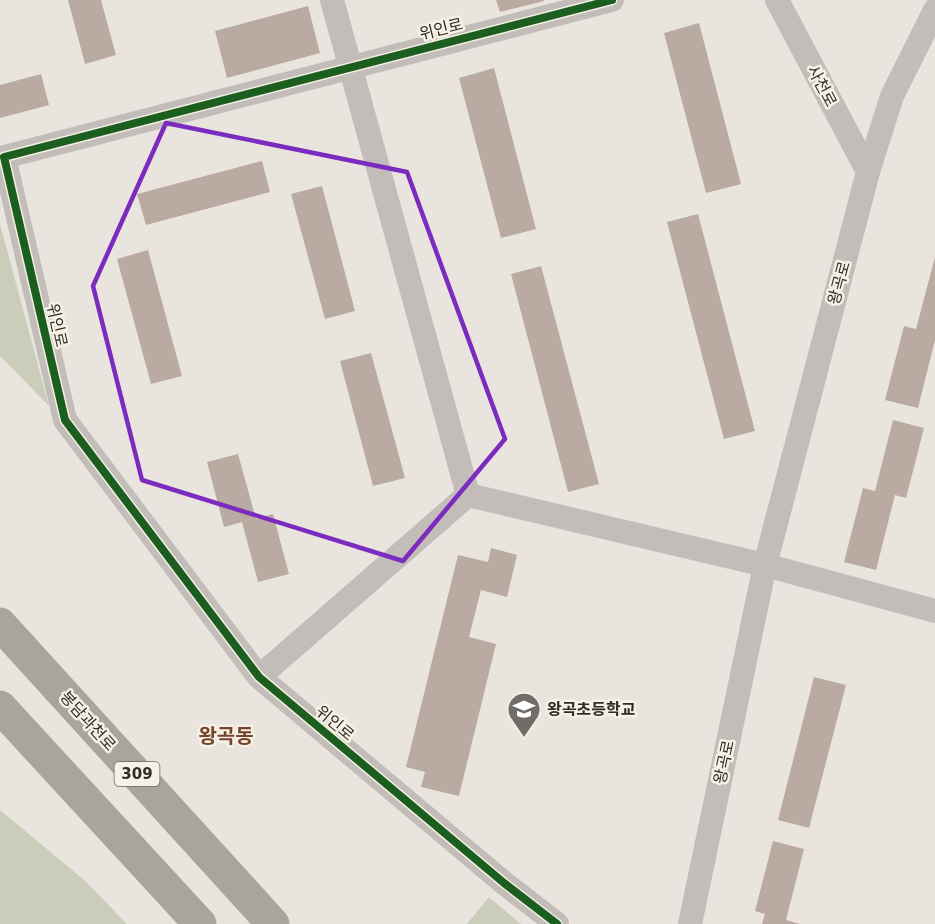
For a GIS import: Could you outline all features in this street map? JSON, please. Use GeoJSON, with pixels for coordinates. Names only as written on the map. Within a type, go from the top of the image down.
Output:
{"type":"FeatureCollection","features":[{"type":"Feature","properties":{"kind":"highway","name":"봉담과천로"},"geometry":{"type":"LineString","coordinates":[[0,624],[273,924]]}},
{"type":"Feature","properties":{"kind":"highway"},"geometry":{"type":"LineString","coordinates":[[0,707],[200,924]]}},
{"type":"Feature","properties":{"kind":"street"},"geometry":{"type":"LineString","coordinates":[[332,0],[468,495]]}},
{"type":"Feature","properties":{"kind":"street","name":"위인로"},"geometry":{"type":"LineString","coordinates":[[557,924],[495,875],[259,677],[65,420],[4,156],[612,0]]}},
{"type":"Feature","properties":{"kind":"street","name":"사천로"},"geometry":{"type":"LineString","coordinates":[[777,0],[868,172]]}},
{"type":"Feature","properties":{"kind":"street","name":"왕곡로"},"geometry":{"type":"LineString","coordinates":[[690,924],[765,565],[868,172],[892,96],[935,10]]}},
{"type":"Feature","properties":{"kind":"street"},"geometry":{"type":"LineString","coordinates":[[468,495],[765,565],[935,611]]}},
{"type":"Feature","properties":{"kind":"street"},"geometry":{"type":"LineString","coordinates":[[259,677],[468,495]]}},
{"type":"Feature","properties":{"kind":"highlighted area"},"geometry":{"type":"Polygon","coordinates":[[[166,123],[407,172],[505,439],[403,561],[142,480],[93,286],[166,123]]]}},
{"type":"Feature","properties":{"kind":"green space"},"geometry":{"type":"Polygon","coordinates":[[[0,224],[49,406],[0,356],[0,224]]]}},
{"type":"Feature","properties":{"kind":"green space"},"geometry":{"type":"Polygon","coordinates":[[[0,810],[83,879],[127,924],[0,924],[0,810]]]}},
{"type":"Feature","properties":{"kind":"green space"},"geometry":{"type":"Polygon","coordinates":[[[489,897],[521,924],[467,924],[489,897]]]}},
{"type":"Feature","properties":{"kind":"building"},"geometry":{"type":"Polygon","coordinates":[[[68,0],[101,0],[116,55],[85,64],[68,0]]]}},
{"type":"Feature","properties":{"kind":"building"},"geometry":{"type":"Polygon","coordinates":[[[496,0],[544,0],[544,1],[500,12],[496,0]]]}},
{"type":"Feature","properties":{"kind":"building"},"geometry":{"type":"Polygon","coordinates":[[[308,6],[320,53],[227,78],[215,31],[308,6]]]}},
{"type":"Feature","properties":{"kind":"building"},"geometry":{"type":"Polygon","coordinates":[[[699,23],[741,184],[706,193],[664,33],[699,23]]]}},
{"type":"Feature","properties":{"kind":"building"},"geometry":{"type":"Polygon","coordinates":[[[494,68],[536,229],[501,238],[459,78],[494,68]]]}},
{"type":"Feature","properties":{"kind":"building"},"geometry":{"type":"Polygon","coordinates":[[[41,74],[49,105],[0,118],[0,85],[41,74]]]}},
{"type":"Feature","properties":{"kind":"building"},"geometry":{"type":"Polygon","coordinates":[[[262,161],[270,192],[146,225],[137,194],[262,161]]]}},
{"type":"Feature","properties":{"kind":"building"},"geometry":{"type":"Polygon","coordinates":[[[322,186],[355,311],[325,319],[291,194],[322,186]]]}},
{"type":"Feature","properties":{"kind":"building"},"geometry":{"type":"Polygon","coordinates":[[[698,214],[755,431],[724,439],[667,222],[698,214]]]}},
{"type":"Feature","properties":{"kind":"building"},"geometry":{"type":"Polygon","coordinates":[[[148,250],[182,376],[151,384],[117,259],[148,250]]]}},
{"type":"Feature","properties":{"kind":"building"},"geometry":{"type":"Polygon","coordinates":[[[935,257],[935,340],[918,408],[885,400],[904,326],[916,329],[935,257]]]}},
{"type":"Feature","properties":{"kind":"building"},"geometry":{"type":"Polygon","coordinates":[[[541,266],[599,484],[568,492],[511,274],[541,266]]]}},
{"type":"Feature","properties":{"kind":"building"},"geometry":{"type":"Polygon","coordinates":[[[371,353],[405,478],[373,486],[340,361],[371,353]]]}},
{"type":"Feature","properties":{"kind":"building"},"geometry":{"type":"Polygon","coordinates":[[[893,420],[924,428],[906,498],[895,495],[876,570],[844,562],[863,488],[875,491],[893,420]]]}},
{"type":"Feature","properties":{"kind":"building"},"geometry":{"type":"Polygon","coordinates":[[[238,454],[256,519],[273,514],[289,574],[258,582],[242,522],[224,527],[207,462],[238,454]]]}},
{"type":"Feature","properties":{"kind":"building"},"geometry":{"type":"Polygon","coordinates":[[[491,548],[517,555],[507,597],[481,590],[469,637],[496,644],[459,796],[421,787],[425,772],[406,767],[458,555],[488,562],[491,548]]]}},
{"type":"Feature","properties":{"kind":"building"},"geometry":{"type":"Polygon","coordinates":[[[814,677],[846,685],[809,828],[778,820],[814,677]]]}},
{"type":"Feature","properties":{"kind":"building"},"geometry":{"type":"Polygon","coordinates":[[[773,841],[804,849],[786,920],[800,924],[762,924],[765,914],[755,911],[773,841]]]}},
{"type":"Feature","properties":{"kind":"cycle path"},"geometry":{"type":"LineString","coordinates":[[557,924],[504,883],[259,677],[65,420],[4,157],[612,0]]}},
{"type":"Feature","properties":{"kind":"place","name":"왕곡초등학교"},"geometry":{"type":"Point","coordinates":[524,738]}},
{"type":"Feature","properties":{"kind":"district","name":"왕곡동"},"geometry":{"type":"Point","coordinates":[226,736]}}]}
